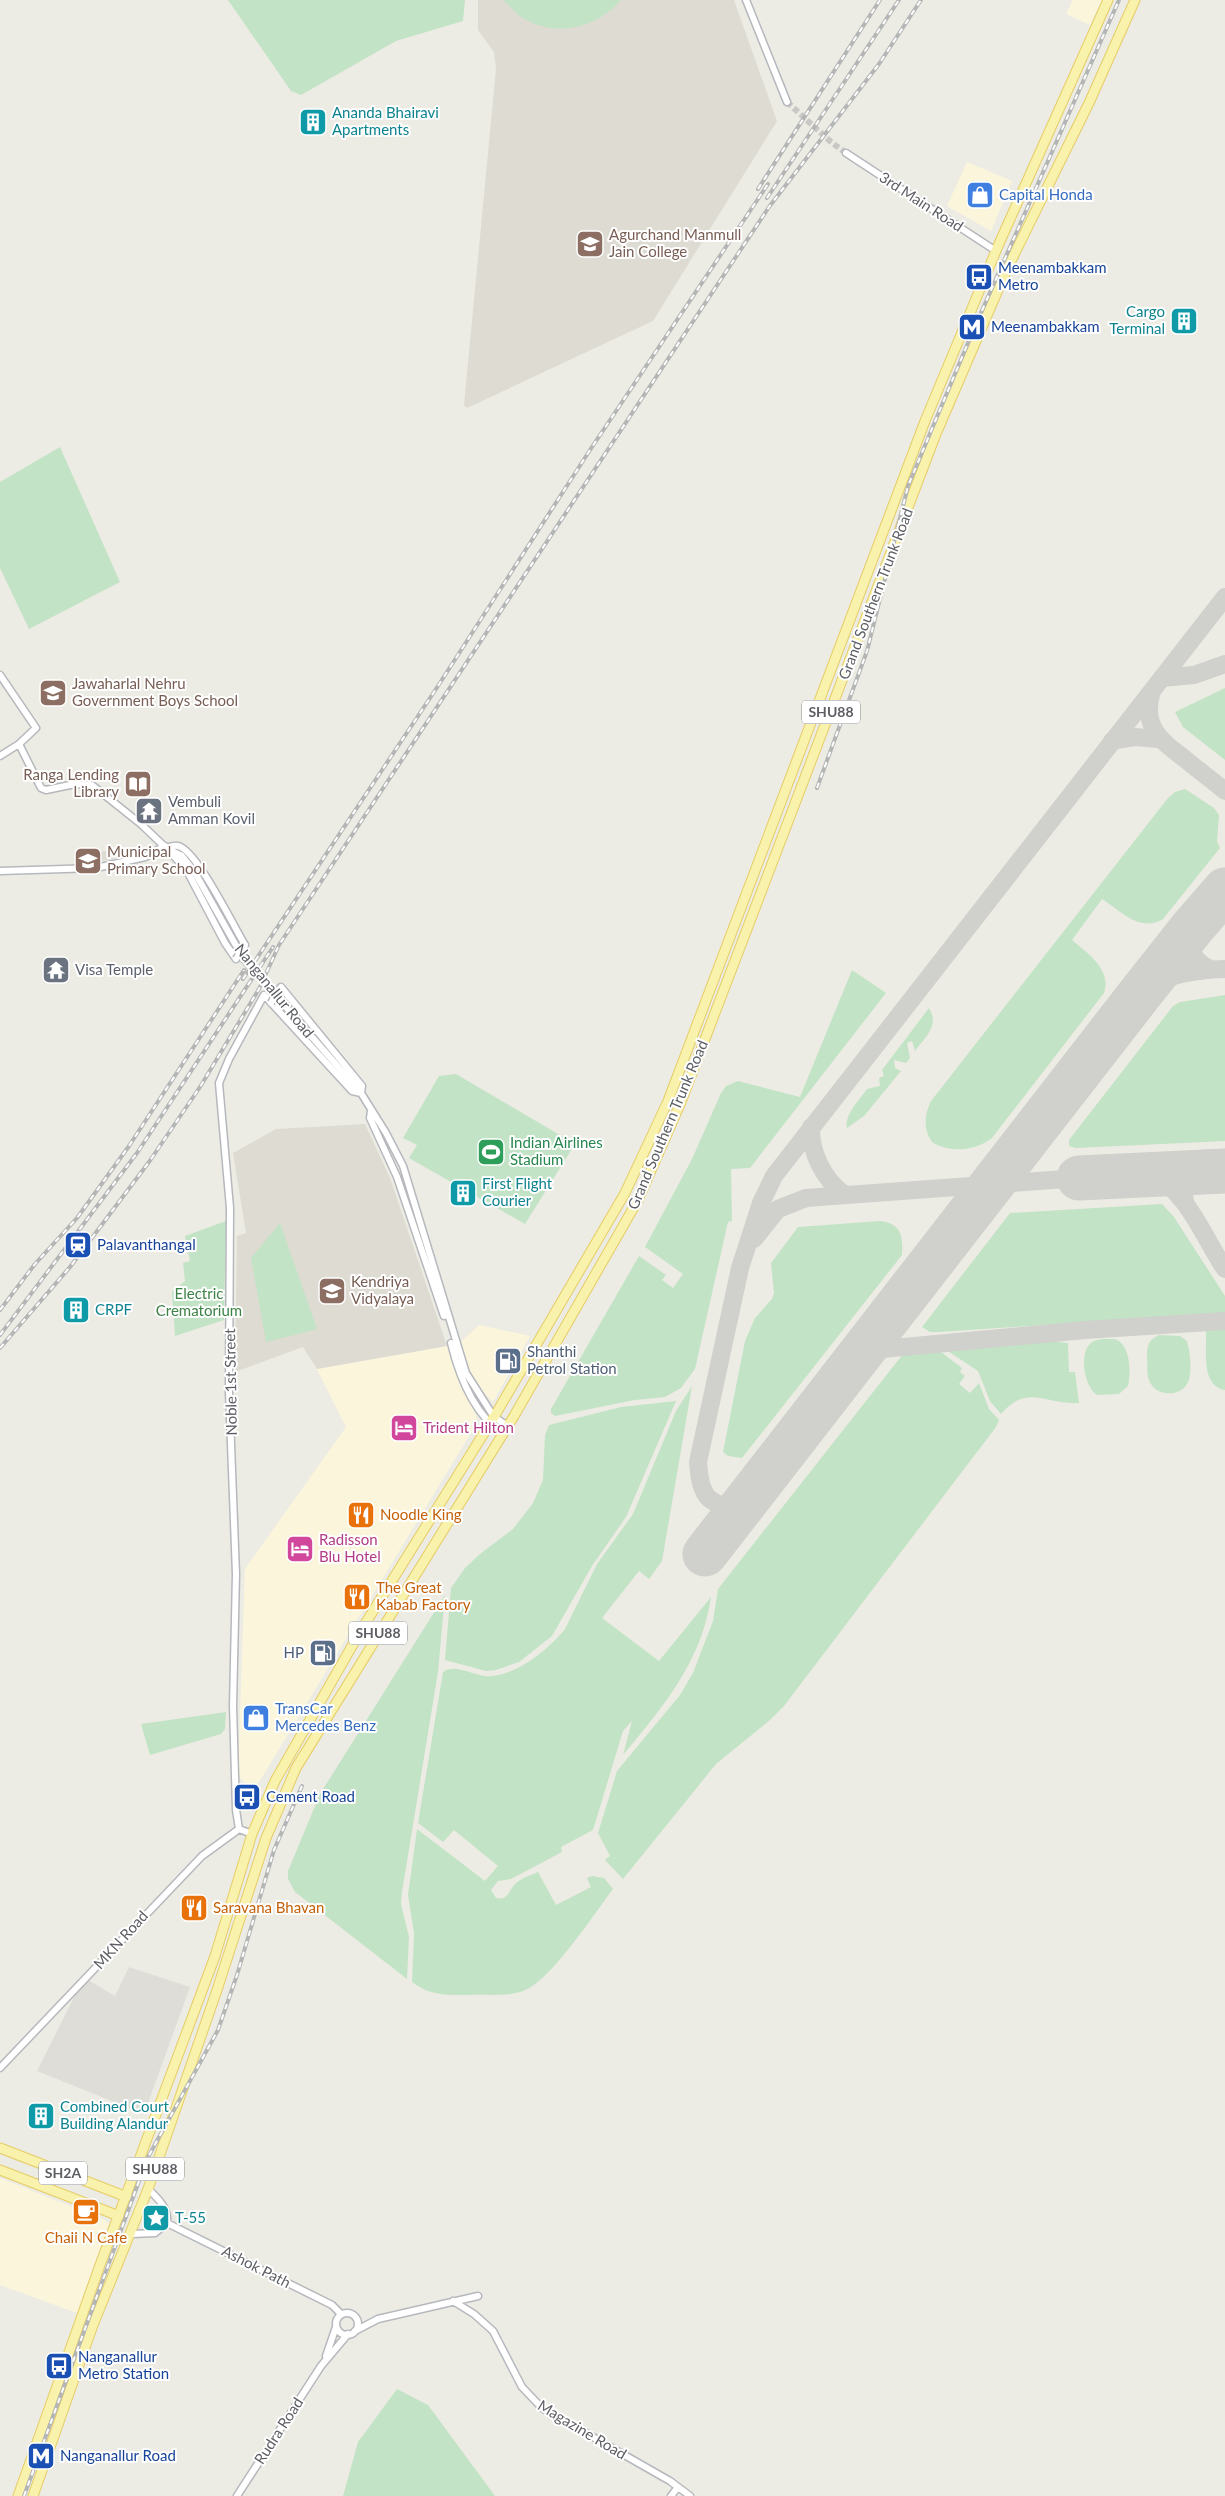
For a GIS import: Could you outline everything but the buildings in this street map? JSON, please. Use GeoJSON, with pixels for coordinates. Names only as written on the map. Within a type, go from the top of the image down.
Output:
{"type":"FeatureCollection","features":[{"type":"Feature","properties":{"kind":"main road","name":"Grand Southern Trunk Road"},"geometry":{"type":"LineString","coordinates":[[18,2496],[215,1956],[252,1834],[284,1763],[360,1632],[492,1421],[625,1193],[668,1101],[892,503],[996,251],[1108,0]]}},
{"type":"Feature","properties":{"kind":"main road","name":"Grand Southern Trunk Road"},"geometry":{"type":"LineString","coordinates":[[34,2496],[93,2325],[132,2234],[148,2189],[217,1990],[266,1838],[296,1768],[508,1426],[638,1200],[685,1093],[936,434],[1007,269],[1089,103],[1135,0]]}},
{"type":"Feature","properties":{"kind":"main road"},"geometry":{"type":"LineString","coordinates":[[284,1763],[296,1768]]}},
{"type":"Feature","properties":{"kind":"main road"},"geometry":{"type":"LineString","coordinates":[[252,1834],[266,1838]]}},
{"type":"Feature","properties":{"kind":"main road","name":"SH2A"},"geometry":{"type":"LineString","coordinates":[[0,2148],[127,2197]]}},
{"type":"Feature","properties":{"kind":"main road","name":"SH2A"},"geometry":{"type":"LineString","coordinates":[[0,2170],[119,2216]]}},
{"type":"Feature","properties":{"kind":"street"},"geometry":{"type":"LineString","coordinates":[[746,0],[787,102]]}},
{"type":"Feature","properties":{"kind":"street","name":"3rd Main Road"},"geometry":{"type":"LineString","coordinates":[[846,153],[996,251]]}},
{"type":"Feature","properties":{"kind":"street"},"geometry":{"type":"LineString","coordinates":[[0,675],[36,728],[19,744],[0,756]]}},
{"type":"Feature","properties":{"kind":"street"},"geometry":{"type":"LineString","coordinates":[[0,871],[96,868],[145,857],[165,847],[177,845],[196,861],[245,945],[236,959],[225,943],[186,869],[165,847],[142,825],[92,785],[75,784],[46,790],[38,784],[19,744]]}},
{"type":"Feature","properties":{"kind":"street","name":"Nanganallur Road"},"geometry":{"type":"LineString","coordinates":[[165,847],[189,863],[244,958],[361,1093],[382,1125],[403,1166],[440,1296],[457,1368],[492,1421]]}},
{"type":"Feature","properties":{"kind":"street"},"geometry":{"type":"LineString","coordinates":[[280,987],[362,1086],[361,1093],[352,1091],[271,1003],[280,987]]}},
{"type":"Feature","properties":{"kind":"street","name":"Noble 1st Street"},"geometry":{"type":"LineString","coordinates":[[239,1829],[236,1810],[233,1706],[236,1574],[230,1392],[230,1208],[219,1084],[228,1059],[264,995],[271,1003]]}},
{"type":"Feature","properties":{"kind":"street"},"geometry":{"type":"LineString","coordinates":[[492,1421],[508,1426]]}},
{"type":"Feature","properties":{"kind":"street"},"geometry":{"type":"LineString","coordinates":[[492,1421],[502,1434]]}},
{"type":"Feature","properties":{"kind":"street"},"geometry":{"type":"LineString","coordinates":[[239,1829],[252,1834]]}},
{"type":"Feature","properties":{"kind":"street","name":"MKN Road"},"geometry":{"type":"LineString","coordinates":[[0,2068],[79,1987],[176,1881],[202,1856],[239,1829]]}},
{"type":"Feature","properties":{"kind":"street"},"geometry":{"type":"LineString","coordinates":[[132,2234],[155,2233],[168,2223],[163,2206],[148,2189]]}},
{"type":"Feature","properties":{"kind":"street","name":"Ashok Path"},"geometry":{"type":"LineString","coordinates":[[168,2223],[332,2305],[341,2314]]}},
{"type":"Feature","properties":{"kind":"street"},"geometry":{"type":"LineString","coordinates":[[378,2319],[351,2333],[339,2332],[336,2327],[336,2322],[341,2314],[350,2313],[364,2320],[378,2319],[478,2296]]}},
{"type":"Feature","properties":{"kind":"street","name":"Magazine Road"},"geometry":{"type":"LineString","coordinates":[[453,2301],[474,2314],[493,2331],[522,2387],[542,2408],[678,2487],[690,2496]]}},
{"type":"Feature","properties":{"kind":"street"},"geometry":{"type":"LineString","coordinates":[[351,2333],[358,2323],[356,2317]]}},
{"type":"Feature","properties":{"kind":"street","name":"Rudra Road"},"geometry":{"type":"LineString","coordinates":[[321,2366],[336,2327]]}},
{"type":"Feature","properties":{"kind":"street","name":"Rudra Road"},"geometry":{"type":"LineString","coordinates":[[237,2496],[321,2366],[351,2333]]}},
{"type":"Feature","properties":{"kind":"street"},"geometry":{"type":"LineString","coordinates":[[670,2496],[678,2487]]}},
{"type":"Feature","properties":{"kind":"shaded area","name":"Agurchand Manmull Jain College"},"geometry":{"type":"Polygon","coordinates":[[[478,0],[734,0],[777,121],[653,321],[467,408],[464,405],[496,69],[494,52],[478,30],[478,0]]]}},
{"type":"Feature","properties":{"kind":"shaded area"},"geometry":{"type":"Polygon","coordinates":[[[1073,0],[1102,0],[1090,25],[1066,14],[1073,0]]]}},
{"type":"Feature","properties":{"kind":"shaded area"},"geometry":{"type":"Polygon","coordinates":[[[967,162],[1012,181],[991,231],[947,206],[967,162]]]}},
{"type":"Feature","properties":{"kind":"shaded area","name":"Municipal Primary School"},"geometry":{"type":"Polygon","coordinates":[[[123,848],[125,856],[77,866],[75,856],[123,848]]]}},
{"type":"Feature","properties":{"kind":"shaded area","name":"Kendriya Vidyalaya"},"geometry":{"type":"Polygon","coordinates":[[[365,1124],[390,1178],[447,1346],[317,1369],[303,1347],[235,1372],[237,1236],[246,1233],[233,1153],[276,1129],[365,1124]]]}},
{"type":"Feature","properties":{"kind":"shaded area","name":"Shanthi Petrol Station"},"geometry":{"type":"Polygon","coordinates":[[[479,1325],[530,1336],[493,1402],[476,1386],[460,1343],[479,1325]]]}},
{"type":"Feature","properties":{"kind":"shaded area"},"geometry":{"type":"Polygon","coordinates":[[[447,1346],[478,1421],[253,1792],[238,1775],[245,1569],[346,1427],[317,1369],[447,1346]]]}},
{"type":"Feature","properties":{"kind":"shaded area"},"geometry":{"type":"Polygon","coordinates":[[[129,1967],[190,1987],[144,2114],[37,2071],[76,1993],[88,1980],[115,1996],[129,1967]]]}},
{"type":"Feature","properties":{"kind":"shaded area"},"geometry":{"type":"Polygon","coordinates":[[[0,2178],[105,2220],[109,2224],[77,2313],[0,2285],[0,2178]]]}},
{"type":"Feature","properties":{"kind":"green space"},"geometry":{"type":"Polygon","coordinates":[[[228,0],[465,0],[463,21],[396,41],[301,95],[291,91],[228,0]]]}},
{"type":"Feature","properties":{"kind":"green space"},"geometry":{"type":"Polygon","coordinates":[[[504,0],[621,0],[594,21],[562,28],[546,27],[530,22],[516,13],[504,0]]]}},
{"type":"Feature","properties":{"kind":"green space"},"geometry":{"type":"Polygon","coordinates":[[[60,447],[120,582],[29,629],[0,568],[0,482],[60,447]]]}},
{"type":"Feature","properties":{"kind":"green space"},"geometry":{"type":"Polygon","coordinates":[[[1225,688],[1225,760],[1183,727],[1175,712],[1225,688]]]}},
{"type":"Feature","properties":{"kind":"green space"},"geometry":{"type":"Polygon","coordinates":[[[1185,789],[1214,808],[1219,815],[1217,841],[1220,848],[1163,919],[1155,923],[1139,922],[1131,919],[1102,899],[1072,940],[1097,962],[1106,984],[1104,993],[992,1138],[978,1146],[963,1149],[948,1148],[933,1143],[926,1128],[927,1112],[931,1101],[1168,798],[1175,792],[1185,789]]]}},
{"type":"Feature","properties":{"kind":"green space"},"geometry":{"type":"Polygon","coordinates":[[[852,970],[886,993],[750,1168],[731,1169],[732,1221],[728,1222],[695,1369],[681,1388],[665,1397],[635,1400],[555,1416],[551,1413],[551,1409],[639,1256],[666,1275],[662,1280],[673,1288],[683,1274],[645,1247],[692,1159],[721,1093],[726,1086],[738,1081],[800,1097],[852,970]]]}},
{"type":"Feature","properties":{"kind":"green space"},"geometry":{"type":"Polygon","coordinates":[[[1225,995],[1225,1141],[1076,1148],[1069,1146],[1069,1140],[1173,1006],[1180,1002],[1225,995]]]}},
{"type":"Feature","properties":{"kind":"green space"},"geometry":{"type":"Polygon","coordinates":[[[929,1008],[933,1020],[927,1036],[915,1051],[912,1041],[907,1043],[910,1058],[906,1063],[894,1060],[895,1068],[901,1071],[864,1116],[847,1128],[848,1118],[853,1107],[867,1089],[880,1086],[879,1078],[884,1076],[882,1070],[929,1008]]]}},
{"type":"Feature","properties":{"kind":"green space","name":"Indian Airlines Stadium"},"geometry":{"type":"Polygon","coordinates":[[[456,1074],[575,1144],[525,1224],[409,1158],[417,1145],[403,1138],[439,1076],[456,1074]]]}},
{"type":"Feature","properties":{"kind":"green space"},"geometry":{"type":"Polygon","coordinates":[[[1162,1204],[1174,1217],[1225,1296],[1225,1313],[939,1332],[930,1332],[922,1327],[1010,1213],[1162,1204]]]}},
{"type":"Feature","properties":{"kind":"green space","name":"Electric Crematorium"},"geometry":{"type":"Polygon","coordinates":[[[226,1221],[224,1320],[175,1336],[172,1292],[185,1281],[183,1263],[190,1261],[185,1236],[226,1221]]]}},
{"type":"Feature","properties":{"kind":"green space"},"geometry":{"type":"Polygon","coordinates":[[[880,1221],[893,1225],[900,1232],[902,1255],[742,1458],[728,1456],[723,1452],[745,1341],[755,1318],[772,1299],[774,1293],[771,1263],[798,1227],[880,1221]]]}},
{"type":"Feature","properties":{"kind":"green space"},"geometry":{"type":"Polygon","coordinates":[[[280,1223],[317,1329],[266,1342],[251,1258],[280,1223]]]}},
{"type":"Feature","properties":{"kind":"green space"},"geometry":{"type":"Polygon","coordinates":[[[1225,1329],[1225,1390],[1217,1387],[1208,1374],[1206,1366],[1206,1330],[1225,1329]]]}},
{"type":"Feature","properties":{"kind":"green space"},"geometry":{"type":"Polygon","coordinates":[[[1159,1335],[1180,1336],[1187,1341],[1190,1356],[1189,1380],[1183,1389],[1178,1392],[1161,1392],[1149,1380],[1147,1371],[1148,1347],[1150,1341],[1159,1335]]]}},
{"type":"Feature","properties":{"kind":"green space"},"geometry":{"type":"Polygon","coordinates":[[[1115,1339],[1124,1347],[1129,1360],[1128,1386],[1119,1394],[1097,1395],[1092,1391],[1086,1377],[1084,1369],[1085,1353],[1094,1341],[1115,1339]]]}},
{"type":"Feature","properties":{"kind":"green space"},"geometry":{"type":"Polygon","coordinates":[[[1050,1341],[1068,1343],[1069,1372],[1075,1372],[1079,1403],[1029,1397],[1020,1399],[1001,1414],[990,1401],[978,1371],[943,1348],[1050,1341]]]}},
{"type":"Feature","properties":{"kind":"green space"},"geometry":{"type":"Polygon","coordinates":[[[937,1349],[962,1368],[960,1372],[965,1376],[959,1384],[970,1393],[979,1383],[989,1409],[999,1420],[996,1427],[784,1706],[770,1720],[716,1764],[623,1879],[605,1860],[610,1856],[598,1833],[617,1771],[680,1695],[693,1673],[713,1621],[718,1589],[903,1354],[937,1349]]]}},
{"type":"Feature","properties":{"kind":"green space"},"geometry":{"type":"Polygon","coordinates":[[[692,1386],[662,1561],[649,1579],[639,1571],[602,1618],[659,1661],[711,1597],[699,1642],[679,1682],[623,1755],[632,1721],[623,1731],[593,1830],[561,1847],[562,1852],[511,1879],[498,1881],[491,1890],[496,1898],[504,1898],[518,1881],[538,1872],[556,1905],[591,1887],[587,1878],[592,1876],[604,1878],[613,1889],[571,1946],[546,1975],[523,1991],[503,1995],[453,1995],[425,1990],[412,1982],[414,1933],[408,1895],[417,1829],[485,1881],[498,1866],[454,1830],[443,1842],[418,1823],[443,1672],[448,1669],[460,1669],[479,1675],[491,1676],[512,1671],[541,1653],[565,1629],[597,1564],[633,1514],[676,1411],[692,1386]]]}},
{"type":"Feature","properties":{"kind":"green space"},"geometry":{"type":"Polygon","coordinates":[[[676,1401],[626,1517],[592,1566],[552,1636],[519,1662],[496,1670],[486,1671],[445,1660],[451,1588],[465,1568],[513,1529],[533,1503],[543,1480],[545,1435],[549,1425],[621,1407],[676,1401]]]}},
{"type":"Feature","properties":{"kind":"green space"},"geometry":{"type":"Polygon","coordinates":[[[445,1595],[438,1672],[402,1892],[401,1904],[409,1937],[407,1979],[295,1892],[288,1879],[288,1871],[320,1794],[445,1595]]]}},
{"type":"Feature","properties":{"kind":"green space"},"geometry":{"type":"Polygon","coordinates":[[[226,1712],[225,1729],[221,1734],[150,1755],[141,1724],[226,1712]]]}},
{"type":"Feature","properties":{"kind":"green space"},"geometry":{"type":"Polygon","coordinates":[[[397,2389],[428,2405],[495,2496],[343,2496],[358,2442],[397,2389]]]}},
{"type":"Feature","properties":{"kind":"taxiway"},"geometry":{"type":"LineString","coordinates":[[746,1501],[728,1506],[716,1503],[710,1499],[702,1486],[698,1462],[740,1268],[761,1203],[774,1176],[1225,597]]}},
{"type":"Feature","properties":{"kind":"taxiway"},"geometry":{"type":"LineString","coordinates":[[1162,678],[1194,675],[1225,664]]}},
{"type":"Feature","properties":{"kind":"taxiway"},"geometry":{"type":"LineString","coordinates":[[1152,691],[1149,714],[1155,731],[1168,745],[1225,791]]}},
{"type":"Feature","properties":{"kind":"taxiway"},"geometry":{"type":"LineString","coordinates":[[1112,741],[1135,737],[1159,739]]}},
{"type":"Feature","properties":{"kind":"taxiway"},"geometry":{"type":"LineString","coordinates":[[1192,928],[1190,942],[1192,953],[1210,969]]}},
{"type":"Feature","properties":{"kind":"taxiway"},"geometry":{"type":"LineString","coordinates":[[1145,987],[1184,974],[1203,970],[1225,969]]}},
{"type":"Feature","properties":{"kind":"taxiway"},"geometry":{"type":"LineString","coordinates":[[811,1127],[813,1146],[820,1165],[830,1181],[844,1194]]}},
{"type":"Feature","properties":{"kind":"taxiway"},"geometry":{"type":"LineString","coordinates":[[1220,1171],[1225,1169]]}},
{"type":"Feature","properties":{"kind":"taxiway"},"geometry":{"type":"LineString","coordinates":[[1185,1203],[1183,1184],[1191,1173]]}},
{"type":"Feature","properties":{"kind":"taxiway"},"geometry":{"type":"LineString","coordinates":[[1147,1174],[1161,1180],[1173,1189],[1183,1201],[1225,1269]]}},
{"type":"Feature","properties":{"kind":"taxiway"},"geometry":{"type":"LineString","coordinates":[[754,1239],[778,1209],[806,1198],[1079,1178]]}},
{"type":"Feature","properties":{"kind":"taxiway"},"geometry":{"type":"LineString","coordinates":[[861,1351],[1085,1330],[1225,1321]]}},
{"type":"Feature","properties":{"kind":"runway"},"geometry":{"type":"LineString","coordinates":[[705,1554],[1139,995],[1225,890]]}},
{"type":"Feature","properties":{"kind":"runway"},"geometry":{"type":"LineString","coordinates":[[1079,1178],[1225,1171]]}},
{"type":"Feature","properties":{"kind":"tunnel"},"geometry":{"type":"LineString","coordinates":[[787,102],[846,153]]}},
{"type":"Feature","properties":{"kind":"railway"},"geometry":{"type":"LineString","coordinates":[[758,189],[880,0]]}},
{"type":"Feature","properties":{"kind":"railway"},"geometry":{"type":"LineString","coordinates":[[767,198],[899,0]]}},
{"type":"Feature","properties":{"kind":"railway"},"geometry":{"type":"LineString","coordinates":[[0,1348],[70,1267],[149,1162],[200,1087],[259,989],[279,945],[769,207],[879,64],[921,0]]}},
{"type":"Feature","properties":{"kind":"railway"},"geometry":{"type":"LineString","coordinates":[[817,788],[867,651],[908,486],[973,331],[1119,0]]}},
{"type":"Feature","properties":{"kind":"railway"},"geometry":{"type":"LineString","coordinates":[[243,979],[436,689],[590,450],[768,184]]}},
{"type":"Feature","properties":{"kind":"railway"},"geometry":{"type":"LineString","coordinates":[[0,1335],[137,1153],[273,947]]}},
{"type":"Feature","properties":{"kind":"railway"},"geometry":{"type":"LineString","coordinates":[[0,1310],[35,1264],[77,1218],[129,1146],[244,970]]}},
{"type":"Feature","properties":{"kind":"railway"},"geometry":{"type":"LineString","coordinates":[[24,2496],[147,2159],[218,2030],[237,1975],[274,1850],[302,1786]]}},
{"type":"Feature","properties":{"kind":"place","name":"Ananda Bhairavi Apartments"},"geometry":{"type":"Point","coordinates":[313,122]}},
{"type":"Feature","properties":{"kind":"place","name":"Capital Honda"},"geometry":{"type":"Point","coordinates":[980,195]}},
{"type":"Feature","properties":{"kind":"place","name":"Agurchand Manmull Jain College"},"geometry":{"type":"Point","coordinates":[590,244]}},
{"type":"Feature","properties":{"kind":"place","name":"Meenambakkam Metro"},"geometry":{"type":"Point","coordinates":[979,277]}},
{"type":"Feature","properties":{"kind":"place","name":"Cargo Terminal"},"geometry":{"type":"Point","coordinates":[1184,321]}},
{"type":"Feature","properties":{"kind":"place","name":"Meenambakkam"},"geometry":{"type":"Point","coordinates":[972,327]}},
{"type":"Feature","properties":{"kind":"place","name":"Jawaharlal Nehru Government Boys School"},"geometry":{"type":"Point","coordinates":[53,693]}},
{"type":"Feature","properties":{"kind":"place","name":"Ranga Lending Library"},"geometry":{"type":"Point","coordinates":[138,784]}},
{"type":"Feature","properties":{"kind":"place","name":"Vembuli Amman Kovil"},"geometry":{"type":"Point","coordinates":[149,811]}},
{"type":"Feature","properties":{"kind":"place","name":"Municipal Primary School"},"geometry":{"type":"Point","coordinates":[88,861]}},
{"type":"Feature","properties":{"kind":"place","name":"Visa Temple"},"geometry":{"type":"Point","coordinates":[56,970]}},
{"type":"Feature","properties":{"kind":"place","name":"Indian Airlines Stadium"},"geometry":{"type":"Point","coordinates":[491,1152]}},
{"type":"Feature","properties":{"kind":"place","name":"First Flight Courier"},"geometry":{"type":"Point","coordinates":[463,1193]}},
{"type":"Feature","properties":{"kind":"place","name":"Palavanthangal"},"geometry":{"type":"Point","coordinates":[78,1245]}},
{"type":"Feature","properties":{"kind":"place","name":"Kendriya Vidyalaya"},"geometry":{"type":"Point","coordinates":[332,1291]}},
{"type":"Feature","properties":{"kind":"place","name":"CRPF"},"geometry":{"type":"Point","coordinates":[76,1310]}},
{"type":"Feature","properties":{"kind":"place","name":"Shanthi Petrol Station"},"geometry":{"type":"Point","coordinates":[508,1361]}},
{"type":"Feature","properties":{"kind":"place","name":"Trident Hilton"},"geometry":{"type":"Point","coordinates":[404,1428]}},
{"type":"Feature","properties":{"kind":"place","name":"Noodle King"},"geometry":{"type":"Point","coordinates":[361,1515]}},
{"type":"Feature","properties":{"kind":"place","name":"Radisson Blu Hotel"},"geometry":{"type":"Point","coordinates":[300,1549]}},
{"type":"Feature","properties":{"kind":"place","name":"The Great Kabab Factory"},"geometry":{"type":"Point","coordinates":[357,1597]}},
{"type":"Feature","properties":{"kind":"place","name":"HP"},"geometry":{"type":"Point","coordinates":[323,1653]}},
{"type":"Feature","properties":{"kind":"place","name":"TransCar Mercedes Benz"},"geometry":{"type":"Point","coordinates":[256,1718]}},
{"type":"Feature","properties":{"kind":"place","name":"Cement Road"},"geometry":{"type":"Point","coordinates":[247,1797]}},
{"type":"Feature","properties":{"kind":"place","name":"Saravana Bhavan"},"geometry":{"type":"Point","coordinates":[194,1908]}},
{"type":"Feature","properties":{"kind":"place","name":"Combined Court Building Alandur"},"geometry":{"type":"Point","coordinates":[41,2116]}},
{"type":"Feature","properties":{"kind":"place","name":"Chaii N Cafe"},"geometry":{"type":"Point","coordinates":[86,2212]}},
{"type":"Feature","properties":{"kind":"place","name":"T-55"},"geometry":{"type":"Point","coordinates":[156,2218]}},
{"type":"Feature","properties":{"kind":"place","name":"Nanganallur Metro Station"},"geometry":{"type":"Point","coordinates":[59,2366]}},
{"type":"Feature","properties":{"kind":"place","name":"Nanganallur Road"},"geometry":{"type":"Point","coordinates":[41,2456]}}]}
